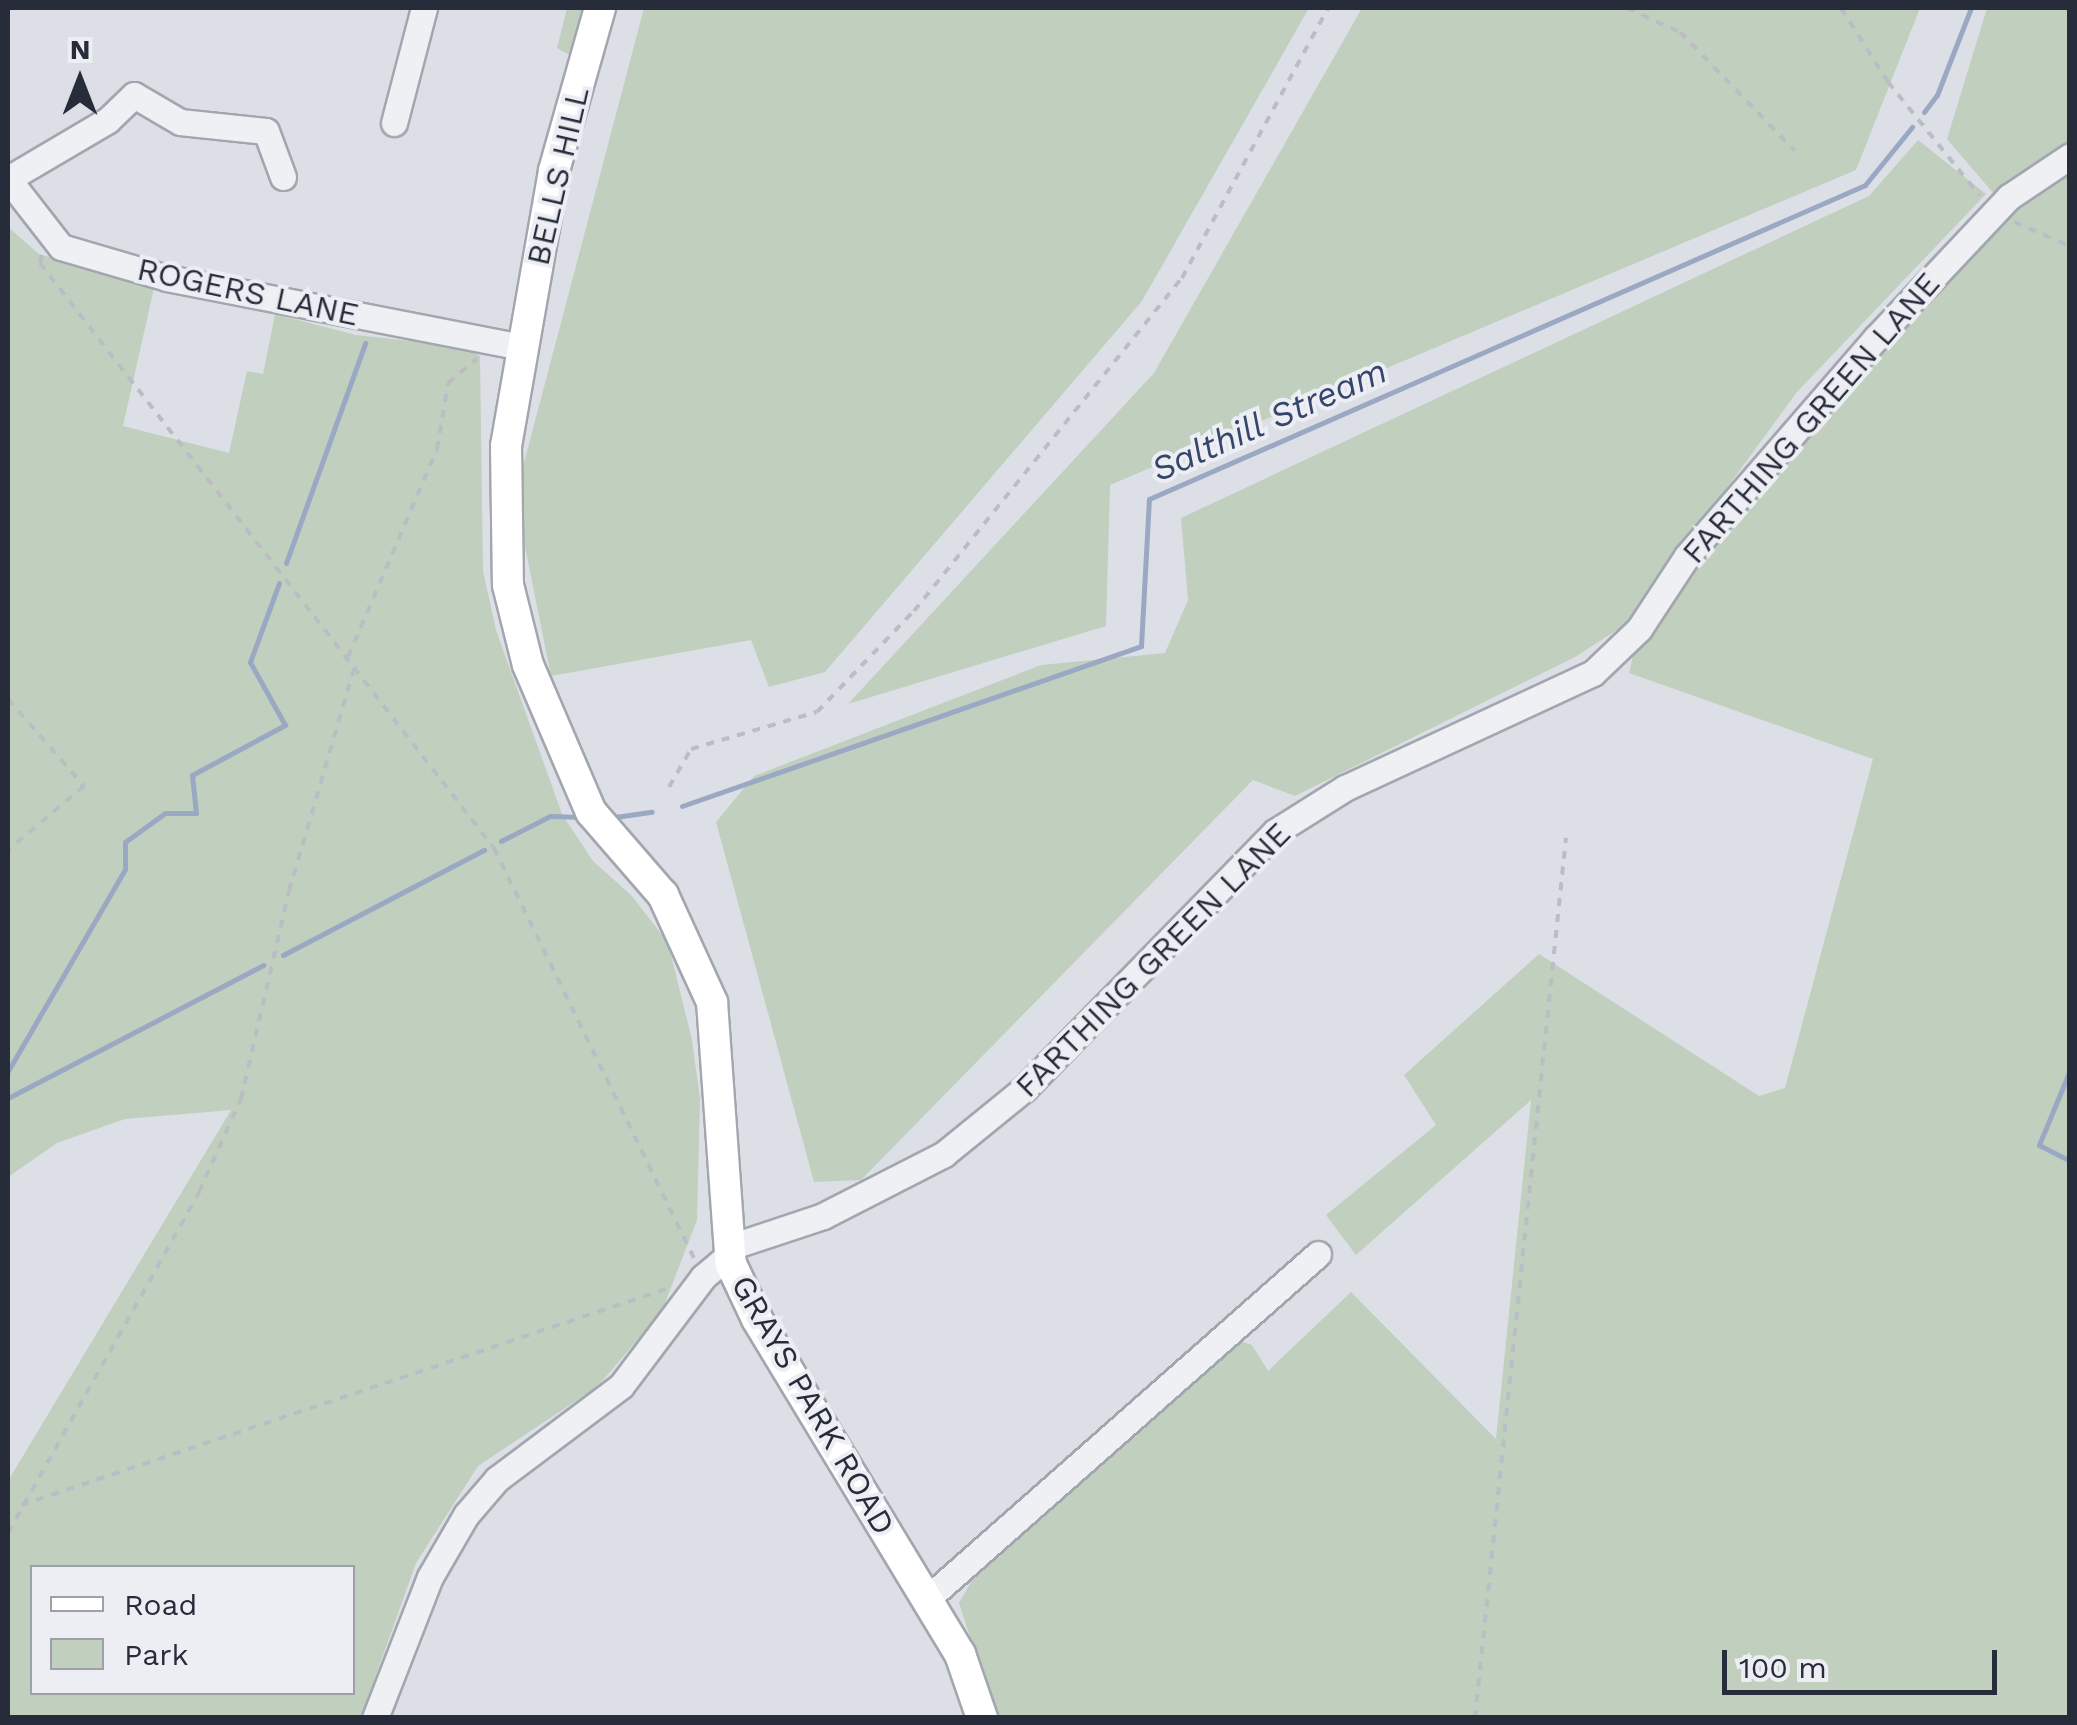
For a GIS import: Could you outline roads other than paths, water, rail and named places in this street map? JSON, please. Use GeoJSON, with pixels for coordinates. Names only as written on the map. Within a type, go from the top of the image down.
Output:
{"type":"FeatureCollection","features":[{"type":"Feature","properties":{"kind":"main road","name":"BELLS HILL"},"geometry":{"type":"LineString","coordinates":[[508,344],[600,8]]}},
{"type":"Feature","properties":{"kind":"main road","name":"GRAYS PARK ROAD"},"geometry":{"type":"LineString","coordinates":[[508,344],[503,484],[508,585],[528,666],[591,812],[663,894],[712,1002],[731,1256],[758,1319],[960,1654],[982,1718]]}},
{"type":"Feature","properties":{"kind":"street"},"geometry":{"type":"LineString","coordinates":[[394,123],[424,8]]}},
{"type":"Feature","properties":{"kind":"street"},"geometry":{"type":"LineString","coordinates":[[8,179],[108,120],[134,95],[180,122],[266,131],[283,177]]}},
{"type":"Feature","properties":{"kind":"street","name":"FARTHING GREEN LANE"},"geometry":{"type":"LineString","coordinates":[[375,1718],[430,1576],[466,1515],[497,1479],[621,1386],[703,1277],[731,1256],[822,1216],[944,1154],[1024,1089],[1275,832],[1345,788],[1593,674],[1640,629],[1687,556],[1777,446],[1994,213],[2070,156]]}},
{"type":"Feature","properties":{"kind":"street","name":"ROGERS LANE"},"geometry":{"type":"LineString","coordinates":[[8,179],[61,248],[168,278],[508,344]]}},
{"type":"Feature","properties":{"kind":"street"},"geometry":{"type":"LineString","coordinates":[[928,1598],[1318,1254]]}},
{"type":"Feature","properties":{"kind":"waterway","name":"Salthill Stream"},"geometry":{"type":"LineString","coordinates":[[1924,112],[1937,95],[1971,8]]}},
{"type":"Feature","properties":{"kind":"waterway","name":"Salthill Stream"},"geometry":{"type":"LineString","coordinates":[[682,806],[1141,646],[1149,499],[1865,185],[1912,127]]}},
{"type":"Feature","properties":{"kind":"waterway"},"geometry":{"type":"LineString","coordinates":[[286,563],[365,343]]}},
{"type":"Feature","properties":{"kind":"waterway"},"geometry":{"type":"LineString","coordinates":[[8,1071],[125,869],[125,842],[165,813],[196,813],[192,775],[285,725],[250,662],[279,583]]}},
{"type":"Feature","properties":{"kind":"waterway","name":"Salthill Stream"},"geometry":{"type":"LineString","coordinates":[[615,817],[652,812]]}},
{"type":"Feature","properties":{"kind":"waterway","name":"Salthill Stream"},"geometry":{"type":"LineString","coordinates":[[501,841],[550,816],[574,817]]}},
{"type":"Feature","properties":{"kind":"waterway","name":"Salthill Stream"},"geometry":{"type":"LineString","coordinates":[[283,955],[484,850]]}},
{"type":"Feature","properties":{"kind":"waterway","name":"Salthill Stream"},"geometry":{"type":"LineString","coordinates":[[8,1098],[264,965]]}},
{"type":"Feature","properties":{"kind":"waterway"},"geometry":{"type":"LineString","coordinates":[[2070,1070],[2039,1145],[2070,1161]]}}]}
